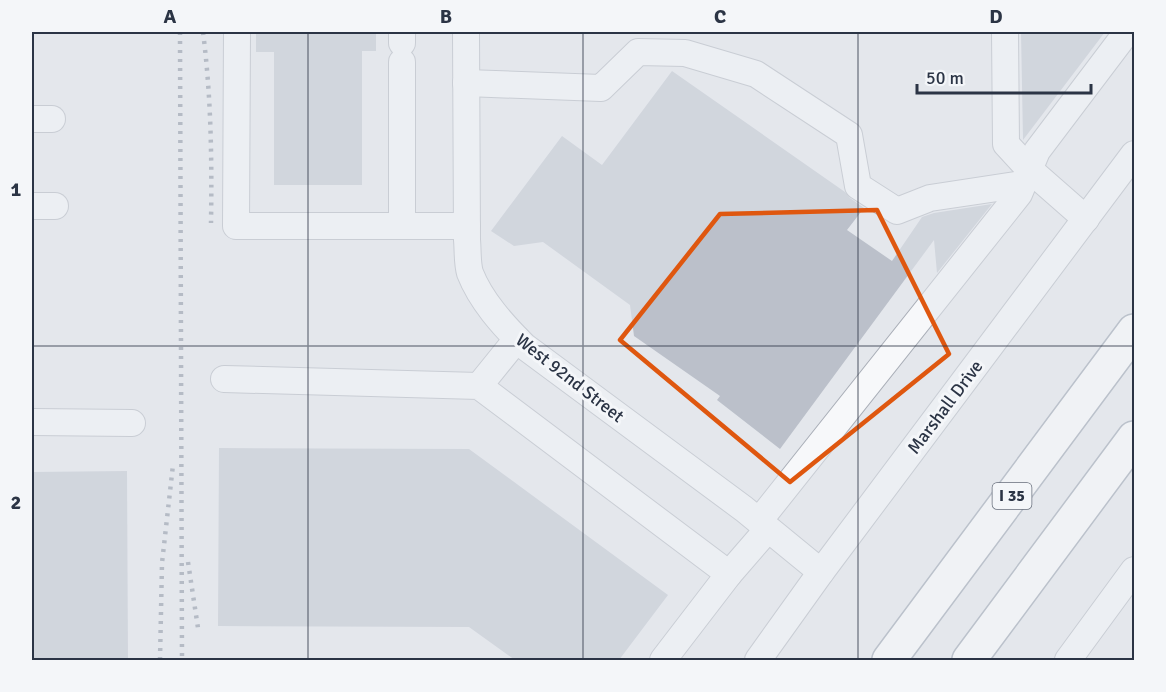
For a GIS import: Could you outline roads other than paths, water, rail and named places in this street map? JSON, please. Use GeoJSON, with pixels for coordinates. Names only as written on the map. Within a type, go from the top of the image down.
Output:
{"type":"FeatureCollection","features":[{"type":"Feature","properties":{"kind":"highway","name":"I 35"},"geometry":{"type":"LineString","coordinates":[[889,660],[1134,331]]}},
{"type":"Feature","properties":{"kind":"highway"},"geometry":{"type":"LineString","coordinates":[[969,660],[1134,438]]}},
{"type":"Feature","properties":{"kind":"street"},"geometry":{"type":"LineString","coordinates":[[237,32],[236,226],[467,226]]}},
{"type":"Feature","properties":{"kind":"street","name":"West 92nd Street"},"geometry":{"type":"LineString","coordinates":[[466,32],[467,226],[470,271],[483,298],[517,339],[763,525],[821,572]]}},
{"type":"Feature","properties":{"kind":"street"},"geometry":{"type":"LineString","coordinates":[[1005,32],[1006,144],[1026,177],[1086,219]]}},
{"type":"Feature","properties":{"kind":"street"},"geometry":{"type":"LineString","coordinates":[[663,660],[729,574],[763,525],[1012,204],[1019,194],[1037,151],[1127,32]]}},
{"type":"Feature","properties":{"kind":"street"},"geometry":{"type":"LineString","coordinates":[[402,46],[402,226]]}},
{"type":"Feature","properties":{"kind":"street"},"geometry":{"type":"LineString","coordinates":[[466,83],[601,87],[638,52],[685,53],[756,74],[849,135],[858,186],[897,211],[930,198],[1026,177]]}},
{"type":"Feature","properties":{"kind":"street","name":"Marshall Drive"},"geometry":{"type":"LineString","coordinates":[[758,660],[821,572],[1134,154]]}},
{"type":"Feature","properties":{"kind":"street"},"geometry":{"type":"LineString","coordinates":[[479,386],[517,339]]}},
{"type":"Feature","properties":{"kind":"street"},"geometry":{"type":"LineString","coordinates":[[224,379],[479,386],[729,574]]}},
{"type":"Feature","properties":{"kind":"street"},"geometry":{"type":"LineString","coordinates":[[32,422],[132,423]]}},
{"type":"Feature","properties":{"kind":"street"},"geometry":{"type":"LineString","coordinates":[[1068,660],[1134,570]]}},
{"type":"Feature","properties":{"kind":"railway"},"geometry":{"type":"LineString","coordinates":[[180,32],[182,660]]}},
{"type":"Feature","properties":{"kind":"railway"},"geometry":{"type":"LineString","coordinates":[[203,32],[208,79],[211,223]]}},
{"type":"Feature","properties":{"kind":"railway"},"geometry":{"type":"LineString","coordinates":[[160,660],[162,563],[173,465]]}},
{"type":"Feature","properties":{"kind":"railway"},"geometry":{"type":"LineString","coordinates":[[188,562],[198,628]]}}]}
